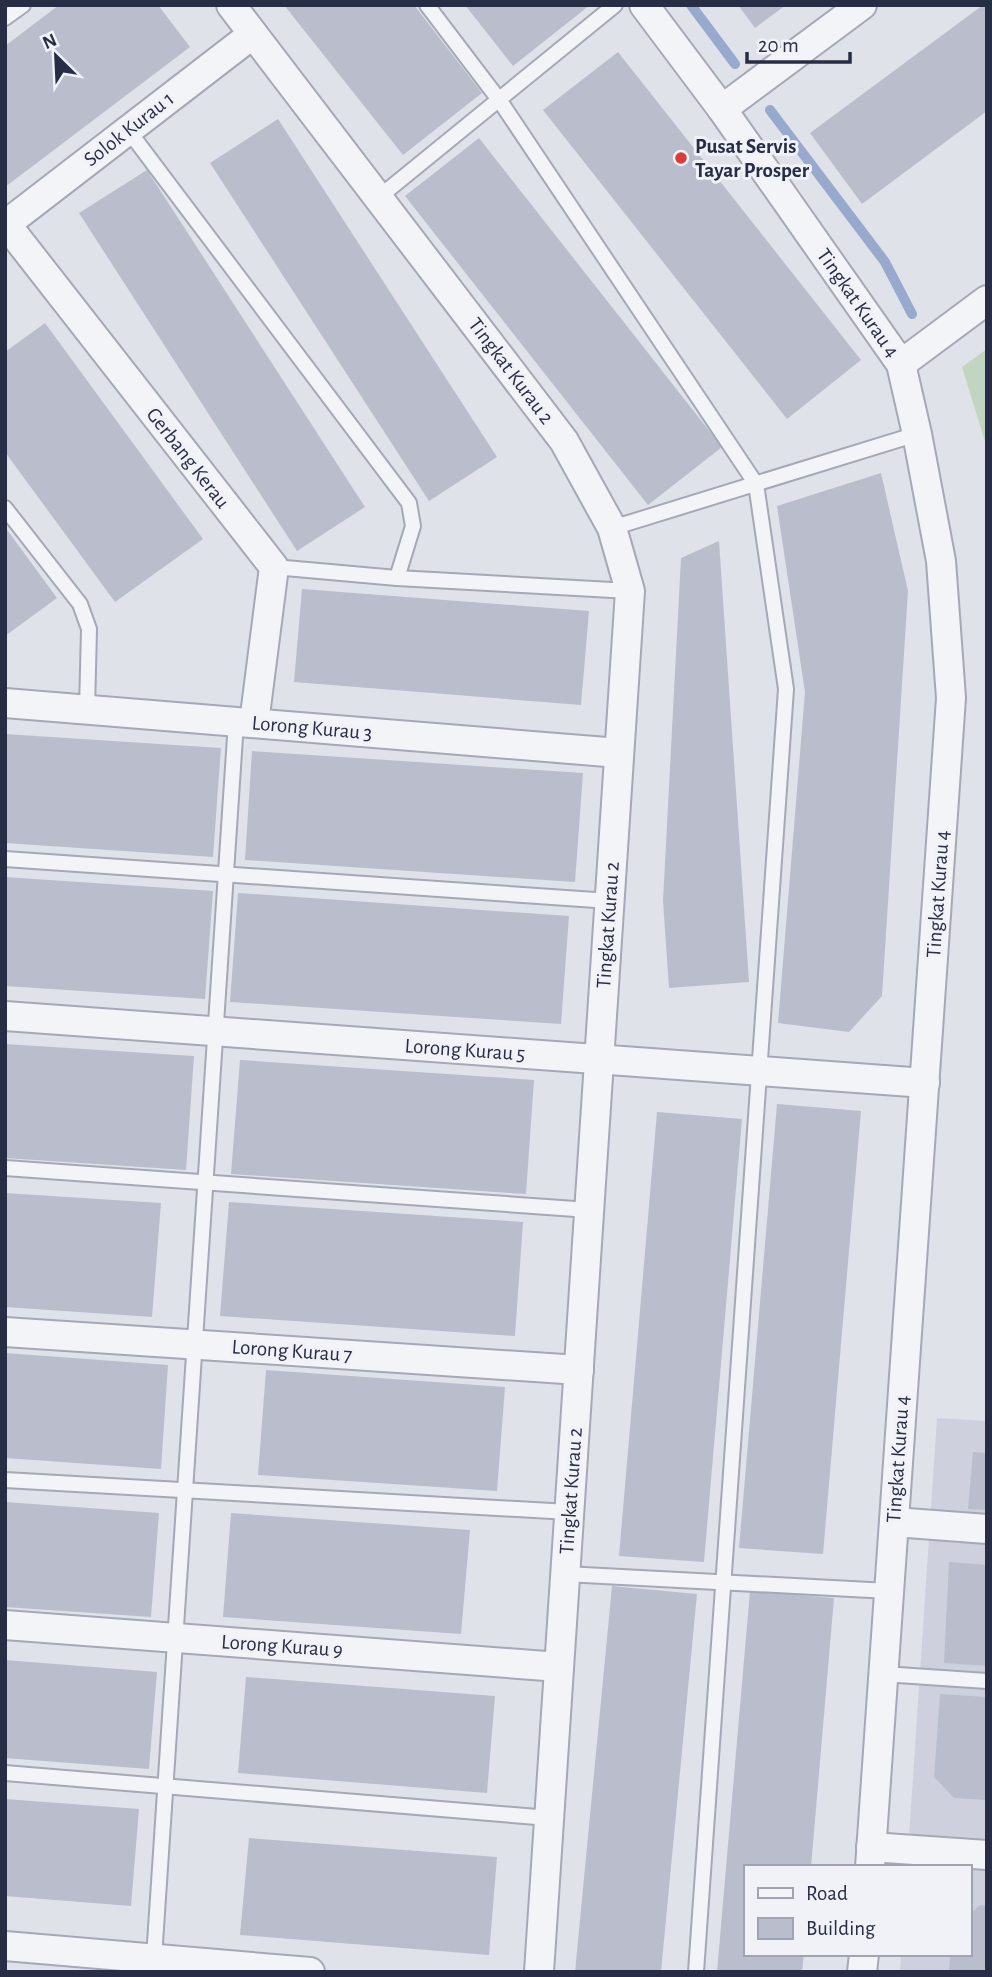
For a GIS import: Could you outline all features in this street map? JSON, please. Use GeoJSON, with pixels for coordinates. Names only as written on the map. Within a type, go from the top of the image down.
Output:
{"type":"FeatureCollection","features":[{"type":"Feature","properties":{"kind":"street","name":"Tingkat Kurau 2"},"geometry":{"type":"LineString","coordinates":[[230,5],[564,441],[612,528],[630,591],[539,1972]]}},
{"type":"Feature","properties":{"kind":"street","name":"Tingkat Kurau 4"},"geometry":{"type":"LineString","coordinates":[[644,5],[722,109],[901,364],[941,561],[951,698],[870,1857]]}},
{"type":"Feature","properties":{"kind":"street"},"geometry":{"type":"LineString","coordinates":[[722,109],[862,5]]}},
{"type":"Feature","properties":{"kind":"street","name":"Solok Kurau 1"},"geometry":{"type":"LineString","coordinates":[[6,225],[253,34]]}},
{"type":"Feature","properties":{"kind":"street","name":"Gerbang Kerau"},"geometry":{"type":"LineString","coordinates":[[6,225],[274,567]]}},
{"type":"Feature","properties":{"kind":"street"},"geometry":{"type":"LineString","coordinates":[[901,364],[987,300]]}},
{"type":"Feature","properties":{"kind":"street"},"geometry":{"type":"LineString","coordinates":[[245,722],[274,567]]}},
{"type":"Feature","properties":{"kind":"street","name":"Lorong Kurau 3"},"geometry":{"type":"LineString","coordinates":[[5,703],[619,753]]}},
{"type":"Feature","properties":{"kind":"street","name":"Lorong Kurau 5"},"geometry":{"type":"LineString","coordinates":[[5,1016],[925,1083]]}},
{"type":"Feature","properties":{"kind":"street","name":"Lorong Kurau 7"},"geometry":{"type":"LineString","coordinates":[[5,1332],[579,1370]]}},
{"type":"Feature","properties":{"kind":"street"},"geometry":{"type":"LineString","coordinates":[[894,1522],[987,1529]]}},
{"type":"Feature","properties":{"kind":"street","name":"Lorong Kurau 9"},"geometry":{"type":"LineString","coordinates":[[5,1625],[559,1667]]}},
{"type":"Feature","properties":{"kind":"street"},"geometry":{"type":"LineString","coordinates":[[870,1857],[987,1855]]}},
{"type":"Feature","properties":{"kind":"street"},"geometry":{"type":"LineString","coordinates":[[5,1946],[154,1958],[229,1968],[310,1972]]}},
{"type":"Feature","properties":{"kind":"lane"},"geometry":{"type":"LineString","coordinates":[[5,18],[23,5]]}},
{"type":"Feature","properties":{"kind":"lane"},"geometry":{"type":"LineString","coordinates":[[427,5],[500,101],[756,484],[786,689],[696,1972]]}},
{"type":"Feature","properties":{"kind":"lane"},"geometry":{"type":"LineString","coordinates":[[378,198],[615,5]]}},
{"type":"Feature","properties":{"kind":"lane"},"geometry":{"type":"LineString","coordinates":[[128,130],[409,503],[413,526],[397,578]]}},
{"type":"Feature","properties":{"kind":"lane"},"geometry":{"type":"LineString","coordinates":[[612,528],[917,434]]}},
{"type":"Feature","properties":{"kind":"lane"},"geometry":{"type":"LineString","coordinates":[[5,508],[80,604],[89,629],[87,710]]}},
{"type":"Feature","properties":{"kind":"lane"},"geometry":{"type":"LineString","coordinates":[[274,567],[397,578],[630,591]]}},
{"type":"Feature","properties":{"kind":"lane"},"geometry":{"type":"LineString","coordinates":[[154,1958],[226,875],[245,722]]}},
{"type":"Feature","properties":{"kind":"lane"},"geometry":{"type":"LineString","coordinates":[[5,859],[610,901]]}},
{"type":"Feature","properties":{"kind":"lane"},"geometry":{"type":"LineString","coordinates":[[5,1168],[589,1210]]}},
{"type":"Feature","properties":{"kind":"lane"},"geometry":{"type":"LineString","coordinates":[[5,1480],[569,1512]]}},
{"type":"Feature","properties":{"kind":"lane"},"geometry":{"type":"LineString","coordinates":[[565,1574],[889,1591]]}},
{"type":"Feature","properties":{"kind":"lane"},"geometry":{"type":"LineString","coordinates":[[883,1674],[987,1681]]}},
{"type":"Feature","properties":{"kind":"lane"},"geometry":{"type":"LineString","coordinates":[[5,1773],[550,1818]]}},
{"type":"Feature","properties":{"kind":"shaded area"},"geometry":{"type":"Polygon","coordinates":[[[937,1418],[987,1421],[987,1972],[900,1972],[901,1956],[971,1956],[971,1865],[907,1865],[937,1418]]]}},
{"type":"Feature","properties":{"kind":"green space"},"geometry":{"type":"Polygon","coordinates":[[[987,349],[987,448],[962,367],[987,349]]]}},
{"type":"Feature","properties":{"kind":"building"},"geometry":{"type":"Polygon","coordinates":[[[59,5],[158,5],[190,47],[5,187],[5,46],[59,5]]]}},
{"type":"Feature","properties":{"kind":"building"},"geometry":{"type":"Polygon","coordinates":[[[284,5],[414,5],[482,93],[403,155],[284,5]]]}},
{"type":"Feature","properties":{"kind":"building"},"geometry":{"type":"Polygon","coordinates":[[[465,5],[590,5],[513,66],[465,5]]]}},
{"type":"Feature","properties":{"kind":"building"},"geometry":{"type":"Polygon","coordinates":[[[738,5],[786,5],[755,28],[738,5]]]}},
{"type":"Feature","properties":{"kind":"building"},"geometry":{"type":"Polygon","coordinates":[[[983,5],[987,5],[987,111],[862,204],[810,133],[983,5]]]}},
{"type":"Feature","properties":{"kind":"building"},"geometry":{"type":"Polygon","coordinates":[[[618,52],[861,360],[787,419],[543,110],[618,52]]]}},
{"type":"Feature","properties":{"kind":"building"},"geometry":{"type":"Polygon","coordinates":[[[278,119],[497,457],[429,501],[210,163],[278,119]]]}},
{"type":"Feature","properties":{"kind":"building"},"geometry":{"type":"Polygon","coordinates":[[[479,138],[722,447],[648,505],[405,196],[479,138]]]}},
{"type":"Feature","properties":{"kind":"building"},"geometry":{"type":"Polygon","coordinates":[[[147,170],[365,507],[297,551],[79,213],[147,170]]]}},
{"type":"Feature","properties":{"kind":"building"},"geometry":{"type":"Polygon","coordinates":[[[45,323],[203,539],[115,602],[5,452],[5,352],[45,323]]]}},
{"type":"Feature","properties":{"kind":"building"},"geometry":{"type":"Polygon","coordinates":[[[881,473],[908,591],[882,996],[849,1032],[778,1023],[805,692],[777,506],[881,473]]]}},
{"type":"Feature","properties":{"kind":"building"},"geometry":{"type":"Polygon","coordinates":[[[5,527],[57,598],[5,636],[5,527]]]}},
{"type":"Feature","properties":{"kind":"building"},"geometry":{"type":"Polygon","coordinates":[[[719,541],[749,982],[669,988],[663,901],[681,558],[719,541]]]}},
{"type":"Feature","properties":{"kind":"building"},"geometry":{"type":"Polygon","coordinates":[[[302,589],[589,611],[581,705],[294,682],[302,589]]]}},
{"type":"Feature","properties":{"kind":"building"},"geometry":{"type":"Polygon","coordinates":[[[5,734],[221,748],[213,857],[5,843],[5,734]]]}},
{"type":"Feature","properties":{"kind":"building"},"geometry":{"type":"Polygon","coordinates":[[[252,751],[583,773],[575,882],[245,860],[252,751]]]}},
{"type":"Feature","properties":{"kind":"building"},"geometry":{"type":"Polygon","coordinates":[[[5,877],[213,891],[205,999],[5,986],[5,877]]]}},
{"type":"Feature","properties":{"kind":"building"},"geometry":{"type":"Polygon","coordinates":[[[238,893],[569,916],[561,1024],[230,1002],[238,893]]]}},
{"type":"Feature","properties":{"kind":"building"},"geometry":{"type":"Polygon","coordinates":[[[5,1044],[194,1056],[186,1170],[5,1158],[5,1044]]]}},
{"type":"Feature","properties":{"kind":"building"},"geometry":{"type":"Polygon","coordinates":[[[240,1060],[534,1080],[526,1194],[231,1174],[240,1060]]]}},
{"type":"Feature","properties":{"kind":"building"},"geometry":{"type":"Polygon","coordinates":[[[777,1104],[861,1111],[823,1554],[739,1548],[777,1104]]]}},
{"type":"Feature","properties":{"kind":"building"},"geometry":{"type":"Polygon","coordinates":[[[657,1112],[742,1119],[704,1562],[619,1556],[657,1112]]]}},
{"type":"Feature","properties":{"kind":"building"},"geometry":{"type":"Polygon","coordinates":[[[5,1193],[161,1203],[152,1317],[5,1307],[5,1193]]]}},
{"type":"Feature","properties":{"kind":"building"},"geometry":{"type":"Polygon","coordinates":[[[229,1202],[523,1222],[515,1336],[220,1316],[229,1202]]]}},
{"type":"Feature","properties":{"kind":"building"},"geometry":{"type":"Polygon","coordinates":[[[5,1353],[168,1365],[161,1469],[5,1458],[5,1353]]]}},
{"type":"Feature","properties":{"kind":"building"},"geometry":{"type":"Polygon","coordinates":[[[266,1370],[505,1387],[497,1491],[258,1475],[266,1370]]]}},
{"type":"Feature","properties":{"kind":"building"},"geometry":{"type":"Polygon","coordinates":[[[973,1452],[987,1453],[987,1510],[968,1509],[973,1452]]]}},
{"type":"Feature","properties":{"kind":"building"},"geometry":{"type":"Polygon","coordinates":[[[5,1502],[159,1513],[151,1617],[5,1607],[5,1502]]]}},
{"type":"Feature","properties":{"kind":"building"},"geometry":{"type":"Polygon","coordinates":[[[231,1513],[470,1530],[461,1634],[223,1617],[231,1513]]]}},
{"type":"Feature","properties":{"kind":"building"},"geometry":{"type":"Polygon","coordinates":[[[949,1562],[987,1565],[987,1666],[944,1663],[949,1562]]]}},
{"type":"Feature","properties":{"kind":"building"},"geometry":{"type":"Polygon","coordinates":[[[612,1586],[697,1594],[661,1972],[575,1972],[612,1586]]]}},
{"type":"Feature","properties":{"kind":"building"},"geometry":{"type":"Polygon","coordinates":[[[750,1591],[834,1598],[811,1865],[744,1865],[744,1956],[804,1956],[802,1972],[717,1972],[750,1591]]]}},
{"type":"Feature","properties":{"kind":"building"},"geometry":{"type":"Polygon","coordinates":[[[5,1660],[157,1672],[149,1769],[5,1758],[5,1660]]]}},
{"type":"Feature","properties":{"kind":"building"},"geometry":{"type":"Polygon","coordinates":[[[246,1677],[495,1696],[487,1793],[238,1773],[246,1677]]]}},
{"type":"Feature","properties":{"kind":"building"},"geometry":{"type":"Polygon","coordinates":[[[940,1694],[987,1697],[987,1800],[954,1798],[934,1777],[940,1694]]]}},
{"type":"Feature","properties":{"kind":"building"},"geometry":{"type":"Polygon","coordinates":[[[5,1799],[139,1809],[131,1906],[5,1896],[5,1799]]]}},
{"type":"Feature","properties":{"kind":"building"},"geometry":{"type":"Polygon","coordinates":[[[249,1838],[497,1857],[489,1955],[240,1935],[249,1838]]]}},
{"type":"Feature","properties":{"kind":"building"},"geometry":{"type":"Polygon","coordinates":[[[980,1905],[987,1906],[987,1972],[949,1972],[950,1956],[971,1956],[971,1913],[980,1905]]]}},
{"type":"Feature","properties":{"kind":"waterway"},"geometry":{"type":"LineString","coordinates":[[691,5],[735,64]]}},
{"type":"Feature","properties":{"kind":"waterway"},"geometry":{"type":"LineString","coordinates":[[770,110],[885,262],[912,314]]}},
{"type":"Feature","properties":{"kind":"place","name":"Pusat Servis Tayar Prosper"},"geometry":{"type":"Point","coordinates":[681,158]}}]}
